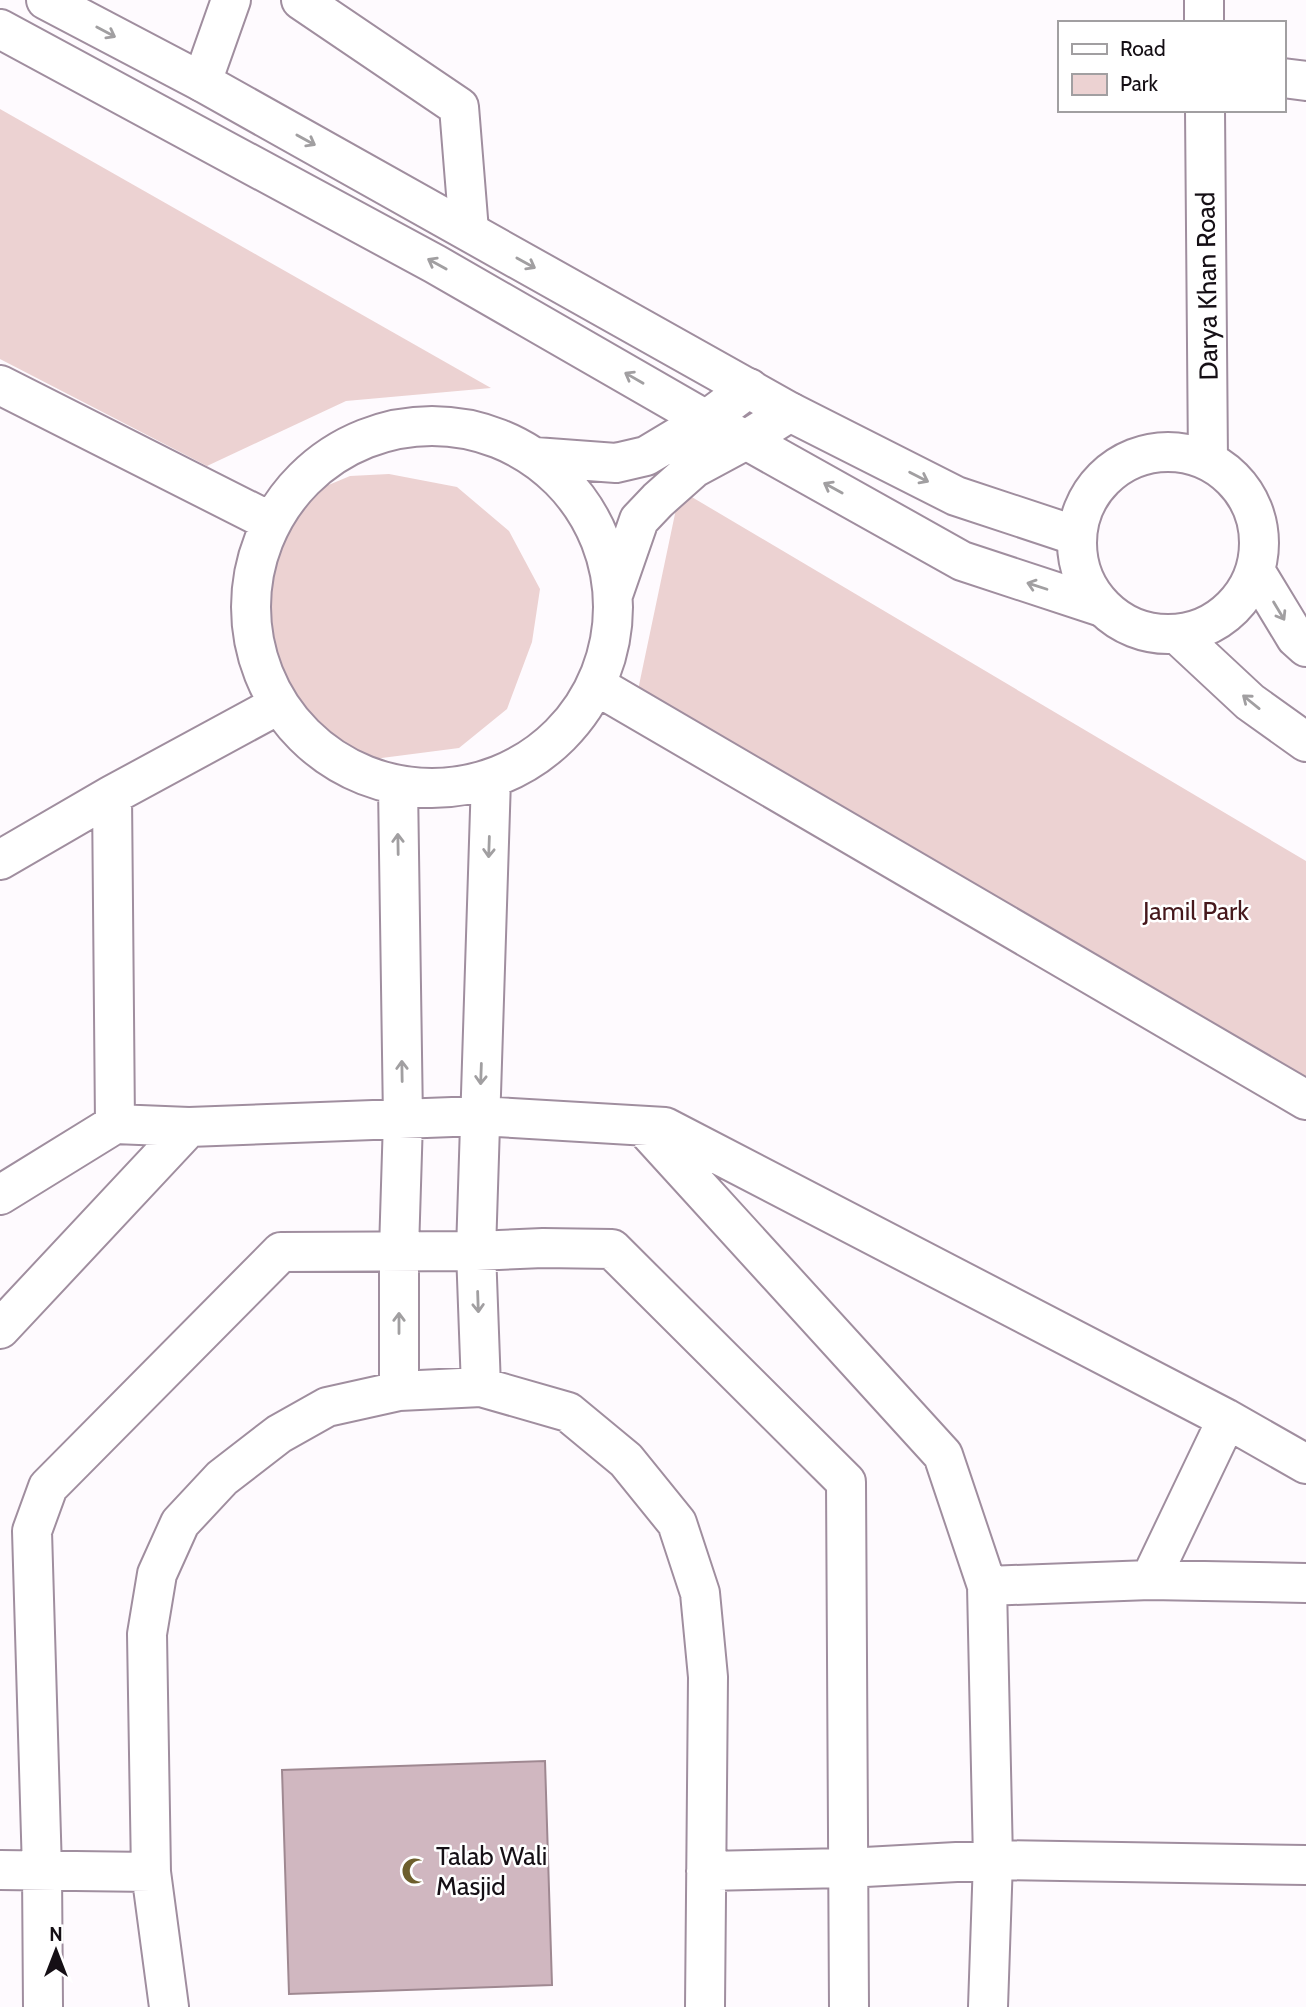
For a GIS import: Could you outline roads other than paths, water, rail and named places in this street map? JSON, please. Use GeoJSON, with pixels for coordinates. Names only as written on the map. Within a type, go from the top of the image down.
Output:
{"type":"FeatureCollection","features":[{"type":"Feature","properties":{"kind":"main road"},"geometry":{"type":"LineString","coordinates":[[46,0],[202,82],[790,412],[956,496],[1077,536]]}},
{"type":"Feature","properties":{"kind":"main road"},"geometry":{"type":"LineString","coordinates":[[202,82],[231,0]]}},
{"type":"Feature","properties":{"kind":"main road"},"geometry":{"type":"LineString","coordinates":[[301,0],[459,107],[469,231]]}},
{"type":"Feature","properties":{"kind":"main road"},"geometry":{"type":"LineString","coordinates":[[1204,0],[1204,21]]}},
{"type":"Feature","properties":{"kind":"main road"},"geometry":{"type":"LineString","coordinates":[[0,29],[435,264],[706,420],[962,561],[1102,607],[1124,623],[1150,633],[1177,634],[1203,627],[1226,614],[1244,595],[1256,572],[1260,546],[1257,520],[1247,496],[1230,475],[1208,461],[1180,453],[1150,453],[1122,464],[1100,483],[1084,507],[1077,536],[1078,562],[1087,586],[1102,607]]}},
{"type":"Feature","properties":{"kind":"main road"},"geometry":{"type":"LineString","coordinates":[[1285,78],[1306,80]]}},
{"type":"Feature","properties":{"kind":"main road","name":"Darya Khan Road"},"geometry":{"type":"LineString","coordinates":[[1205,112],[1208,461]]}},
{"type":"Feature","properties":{"kind":"main road"},"geometry":{"type":"LineString","coordinates":[[0,385],[271,522]]}},
{"type":"Feature","properties":{"kind":"main road"},"geometry":{"type":"LineString","coordinates":[[535,457],[616,463],[646,456],[706,420],[749,388]]}},
{"type":"Feature","properties":{"kind":"main road"},"geometry":{"type":"LineString","coordinates":[[614,592],[639,520],[694,468],[790,412]]}},
{"type":"Feature","properties":{"kind":"main road"},"geometry":{"type":"LineString","coordinates":[[439,425],[489,434],[535,457],[575,493],[602,540],[614,592],[612,640],[597,686],[570,726],[535,758],[491,779],[461,786],[429,789],[398,786],[351,770],[310,742],[278,705],[258,662],[250,614],[254,567],[271,522],[301,481],[341,450],[388,431],[439,425]]}},
{"type":"Feature","properties":{"kind":"main road"},"geometry":{"type":"LineString","coordinates":[[1256,572],[1296,638],[1306,647]]}},
{"type":"Feature","properties":{"kind":"main road"},"geometry":{"type":"LineString","coordinates":[[1177,634],[1250,702],[1306,742]]}},
{"type":"Feature","properties":{"kind":"main road"},"geometry":{"type":"LineString","coordinates":[[597,686],[1306,1100]]}},
{"type":"Feature","properties":{"kind":"main road"},"geometry":{"type":"LineString","coordinates":[[0,860],[112,795],[278,705]]}},
{"type":"Feature","properties":{"kind":"main road"},"geometry":{"type":"LineString","coordinates":[[481,1387],[476,1251],[491,779]]}},
{"type":"Feature","properties":{"kind":"main road"},"geometry":{"type":"LineString","coordinates":[[398,786],[403,1120],[399,1391]]}},
{"type":"Feature","properties":{"kind":"main road"},"geometry":{"type":"LineString","coordinates":[[112,795],[115,1124]]}},
{"type":"Feature","properties":{"kind":"main road"},"geometry":{"type":"LineString","coordinates":[[0,1195],[115,1124],[190,1127],[479,1116],[665,1127],[1227,1419],[1306,1464]]}},
{"type":"Feature","properties":{"kind":"main road"},"geometry":{"type":"LineString","coordinates":[[644,1126],[943,1455],[987,1586],[993,1860],[988,2007]]}},
{"type":"Feature","properties":{"kind":"main road"},"geometry":{"type":"LineString","coordinates":[[0,1329],[190,1127]]}},
{"type":"Feature","properties":{"kind":"main road"},"geometry":{"type":"LineString","coordinates":[[43,2007],[42,1870],[32,1531],[48,1487],[281,1252],[543,1248],[612,1249],[846,1482],[849,2007]]}},
{"type":"Feature","properties":{"kind":"main road"},"geometry":{"type":"LineString","coordinates":[[169,2007],[151,1872],[147,1634],[157,1574],[180,1522],[222,1478],[279,1434],[327,1407],[399,1391],[481,1387],[568,1412],[626,1460],[677,1522],[700,1593],[709,1677],[705,2007]]}},
{"type":"Feature","properties":{"kind":"main road"},"geometry":{"type":"LineString","coordinates":[[1150,1580],[1227,1419]]}},
{"type":"Feature","properties":{"kind":"main road"},"geometry":{"type":"LineString","coordinates":[[987,1586],[1150,1580],[1306,1583]]}},
{"type":"Feature","properties":{"kind":"main road"},"geometry":{"type":"LineString","coordinates":[[706,1871],[847,1868],[993,1860],[1306,1866]]}},
{"type":"Feature","properties":{"kind":"main road"},"geometry":{"type":"LineString","coordinates":[[0,1870],[151,1872]]}},
{"type":"Feature","properties":{"kind":"place","name":"Talab Wali Masjid"},"geometry":{"type":"Point","coordinates":[415,1871]}},
{"type":"Feature","properties":{"kind":"park label","name":"Jamil Park"},"geometry":{"type":"Point","coordinates":[1196,911]}}]}
